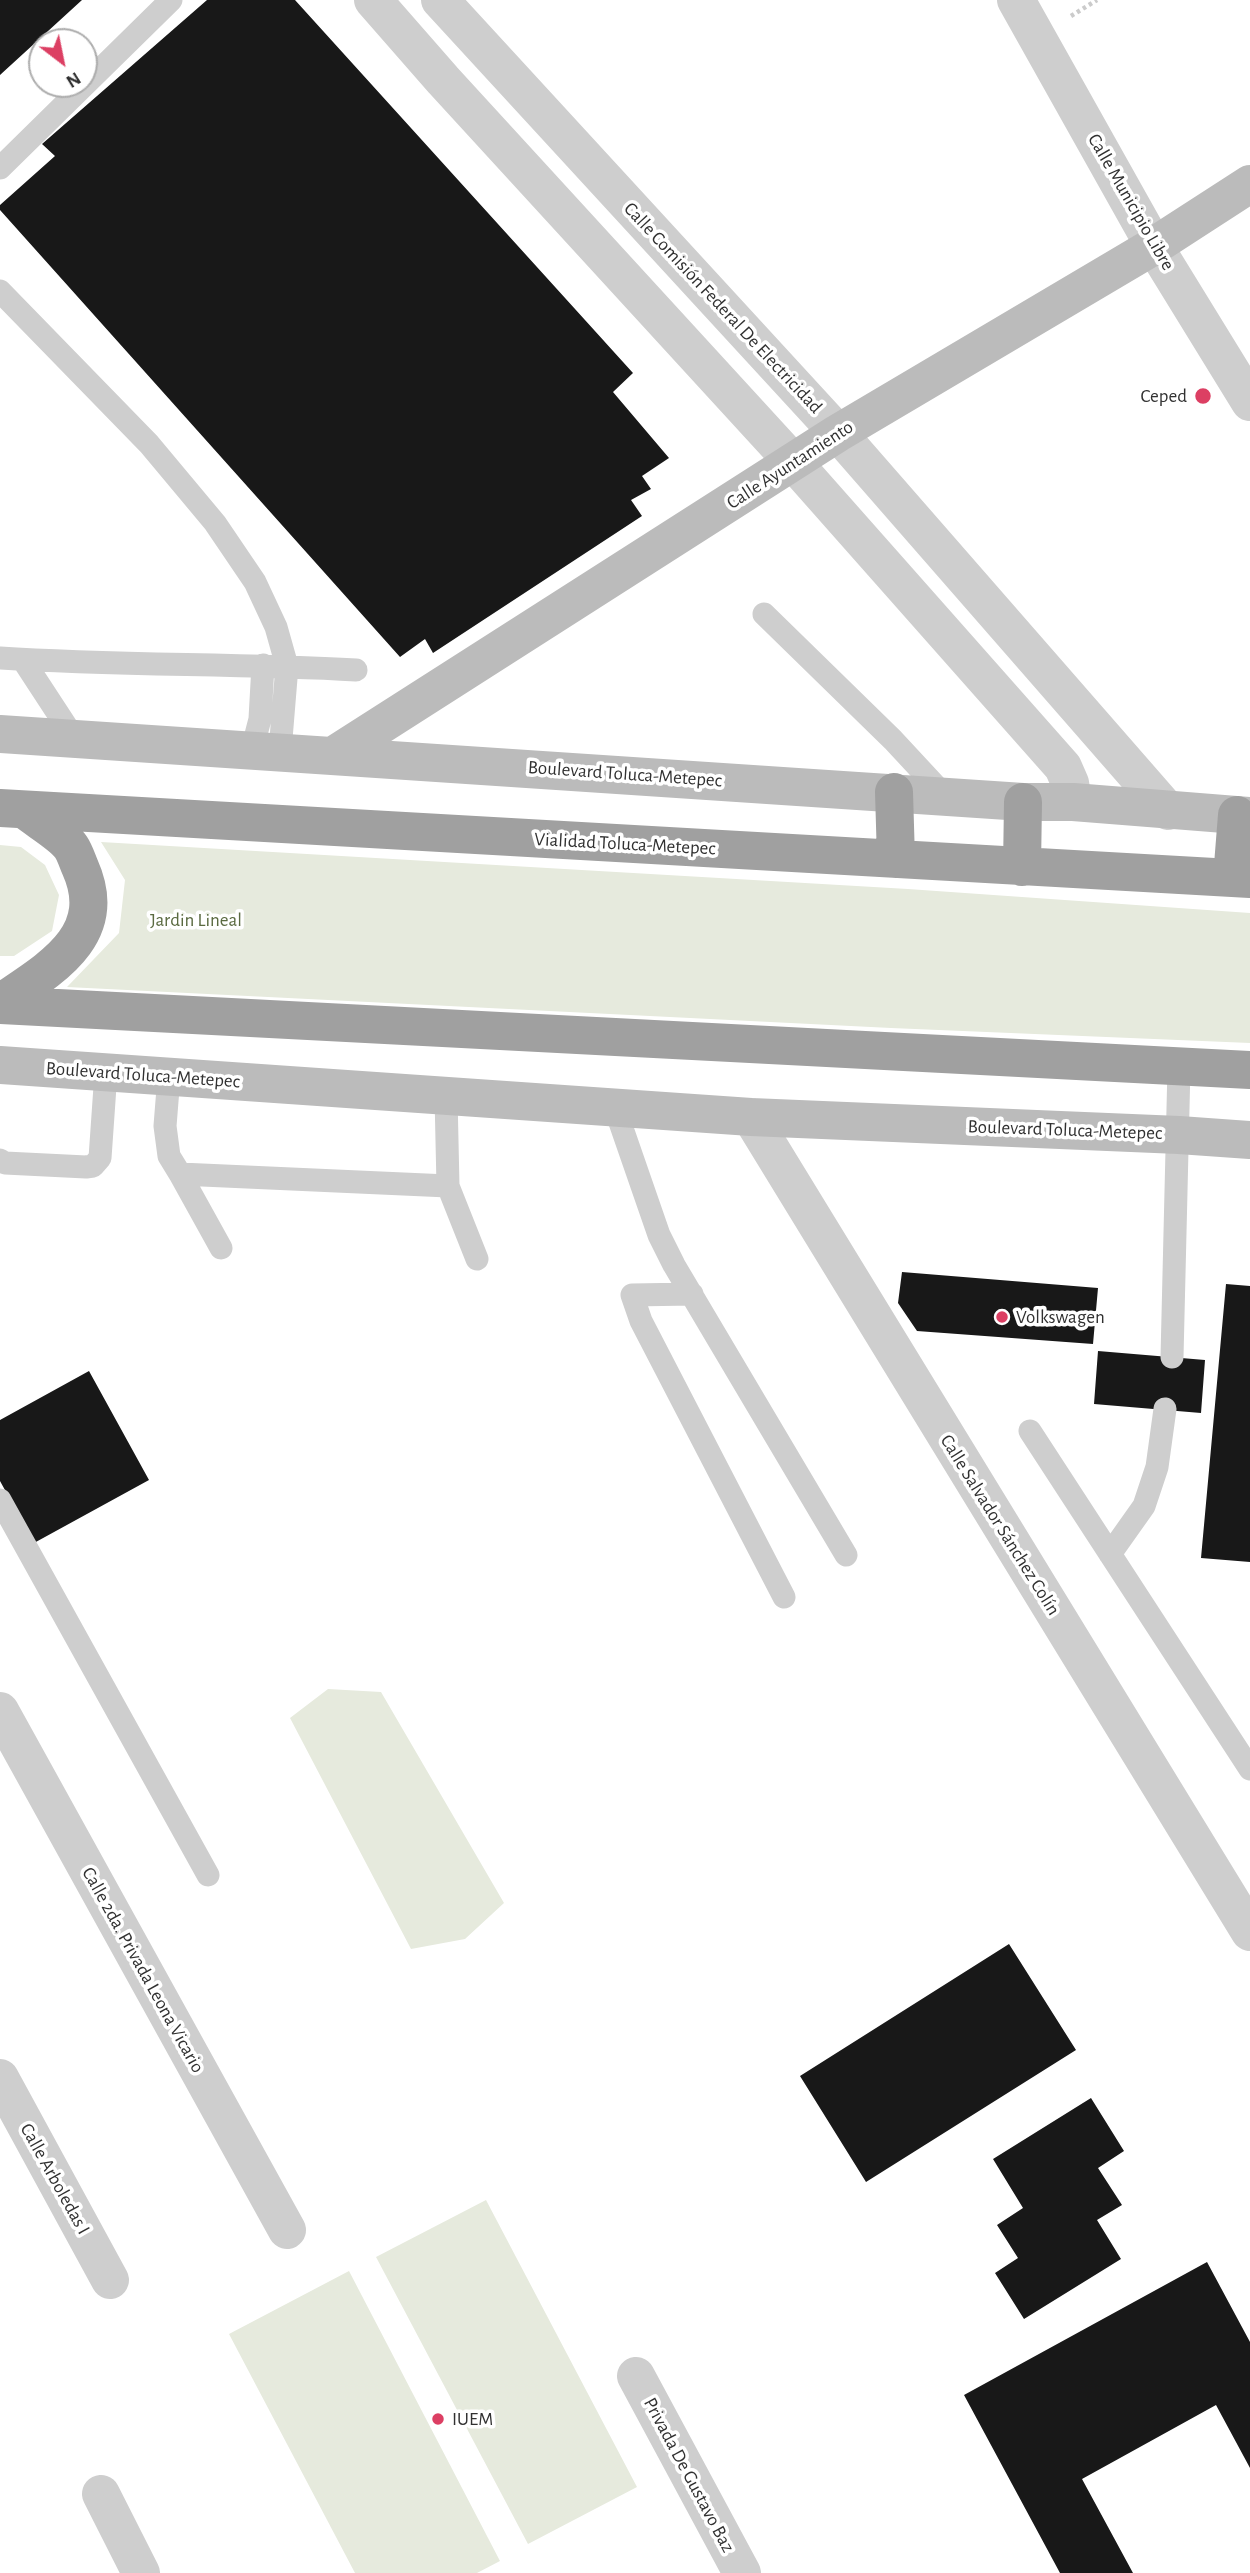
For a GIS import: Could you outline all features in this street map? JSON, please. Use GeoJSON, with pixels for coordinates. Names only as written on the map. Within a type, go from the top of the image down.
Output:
{"type":"FeatureCollection","features":[{"type":"Feature","properties":{"kind":"highway"},"geometry":{"type":"LineString","coordinates":[[894,792],[896,859]]}},
{"type":"Feature","properties":{"kind":"highway"},"geometry":{"type":"LineString","coordinates":[[1022,867],[1023,802]]}},
{"type":"Feature","properties":{"kind":"highway"},"geometry":{"type":"LineString","coordinates":[[0,1004],[47,971],[82,936],[89,910],[88,885],[71,846],[12,809]]}},
{"type":"Feature","properties":{"kind":"highway","name":"Vialidad Toluca-Metepec"},"geometry":{"type":"LineString","coordinates":[[12,809],[1241,878]]}},
{"type":"Feature","properties":{"kind":"highway"},"geometry":{"type":"LineString","coordinates":[[1241,878],[1243,816]]}},
{"type":"Feature","properties":{"kind":"highway"},"geometry":{"type":"LineString","coordinates":[[0,1004],[1250,1070]]}},
{"type":"Feature","properties":{"kind":"main road","name":"Calle Ayuntamiento"},"geometry":{"type":"LineString","coordinates":[[334,755],[838,433],[1154,246],[1250,184]]}},
{"type":"Feature","properties":{"kind":"main road","name":"Boulevard Toluca-Metepec"},"geometry":{"type":"LineString","coordinates":[[0,734],[1023,802],[1073,802],[1243,816]]}},
{"type":"Feature","properties":{"kind":"main road","name":"Boulevard Toluca-Metepec"},"geometry":{"type":"LineString","coordinates":[[0,1065],[751,1118],[1250,1140]]}},
{"type":"Feature","properties":{"kind":"street"},"geometry":{"type":"LineString","coordinates":[[373,0],[794,463],[1063,767],[1070,783],[1073,802]]}},
{"type":"Feature","properties":{"kind":"street","name":"Calle Comisión Federal De Electricidad"},"geometry":{"type":"LineString","coordinates":[[440,0],[838,433],[1168,811]]}},
{"type":"Feature","properties":{"kind":"street","name":"Calle Municipio Libre"},"geometry":{"type":"LineString","coordinates":[[1016,0],[1154,246],[1250,402]]}},
{"type":"Feature","properties":{"kind":"street"},"geometry":{"type":"LineString","coordinates":[[656,310],[693,276]]}},
{"type":"Feature","properties":{"kind":"street","name":"Calle Salvador Sánchez Colín"},"geometry":{"type":"LineString","coordinates":[[751,1118],[1250,1932]]}},
{"type":"Feature","properties":{"kind":"street","name":"Calle 2da. Privada Leona Vicario"},"geometry":{"type":"LineString","coordinates":[[0,1711],[287,2230]]}},
{"type":"Feature","properties":{"kind":"street","name":"Calle Arboledas I"},"geometry":{"type":"LineString","coordinates":[[0,2078],[110,2280]]}},
{"type":"Feature","properties":{"kind":"street","name":"Privada De Gustavo Baz"},"geometry":{"type":"LineString","coordinates":[[636,2376],[742,2573]]}},
{"type":"Feature","properties":{"kind":"street"},"geometry":{"type":"LineString","coordinates":[[101,2494],[141,2573]]}},
{"type":"Feature","properties":{"kind":"lane"},"geometry":{"type":"LineString","coordinates":[[0,168],[171,0]]}},
{"type":"Feature","properties":{"kind":"lane"},"geometry":{"type":"LineString","coordinates":[[7,298],[149,444],[215,523],[260,592],[276,627],[287,666],[266,751]]}},
{"type":"Feature","properties":{"kind":"lane"},"geometry":{"type":"LineString","coordinates":[[764,614],[893,740],[945,796]]}},
{"type":"Feature","properties":{"kind":"lane"},"geometry":{"type":"LineString","coordinates":[[11,659],[356,670]]}},
{"type":"Feature","properties":{"kind":"lane"},"geometry":{"type":"LineString","coordinates":[[11,659],[74,738]]}},
{"type":"Feature","properties":{"kind":"lane"},"geometry":{"type":"LineString","coordinates":[[263,665],[260,719],[266,751]]}},
{"type":"Feature","properties":{"kind":"lane"},"geometry":{"type":"LineString","coordinates":[[1172,1357],[1179,1067]]}},
{"type":"Feature","properties":{"kind":"lane"},"geometry":{"type":"LineString","coordinates":[[0,1160],[5,1163],[86,1167],[97,1162],[100,1158],[106,1072]]}},
{"type":"Feature","properties":{"kind":"lane"},"geometry":{"type":"LineString","coordinates":[[169,1076],[165,1126],[169,1156],[221,1248]]}},
{"type":"Feature","properties":{"kind":"lane"},"geometry":{"type":"LineString","coordinates":[[446,1096],[448,1186],[477,1259]]}},
{"type":"Feature","properties":{"kind":"lane"},"geometry":{"type":"LineString","coordinates":[[615,1108],[659,1235],[674,1265],[846,1555]]}},
{"type":"Feature","properties":{"kind":"lane"},"geometry":{"type":"LineString","coordinates":[[180,1174],[448,1186]]}},
{"type":"Feature","properties":{"kind":"lane"},"geometry":{"type":"LineString","coordinates":[[692,1294],[632,1295],[641,1321],[784,1597]]}},
{"type":"Feature","properties":{"kind":"lane"},"geometry":{"type":"LineString","coordinates":[[1110,1554],[1144,1506],[1157,1467],[1166,1409]]}},
{"type":"Feature","properties":{"kind":"lane"},"geometry":{"type":"LineString","coordinates":[[1030,1431],[1250,1769]]}},
{"type":"Feature","properties":{"kind":"lane"},"geometry":{"type":"LineString","coordinates":[[0,1500],[208,1875]]}},
{"type":"Feature","properties":{"kind":"green space","name":"Jardin Lineal"},"geometry":{"type":"Polygon","coordinates":[[[101,842],[908,889],[1250,913],[1250,1043],[67,987],[119,933],[125,880],[101,842]]]}},
{"type":"Feature","properties":{"kind":"green space"},"geometry":{"type":"Polygon","coordinates":[[[0,845],[21,847],[45,865],[59,895],[52,931],[14,956],[0,956],[0,845]]]}},
{"type":"Feature","properties":{"kind":"green space"},"geometry":{"type":"Polygon","coordinates":[[[328,1689],[381,1692],[504,1903],[465,1939],[411,1949],[290,1718],[328,1689]]]}},
{"type":"Feature","properties":{"kind":"green space"},"geometry":{"type":"Polygon","coordinates":[[[486,2200],[637,2487],[528,2544],[376,2257],[486,2200]]]}},
{"type":"Feature","properties":{"kind":"green space"},"geometry":{"type":"Polygon","coordinates":[[[349,2271],[500,2561],[477,2573],[355,2573],[229,2334],[349,2271]]]}},
{"type":"Feature","properties":{"kind":"building"},"geometry":{"type":"Polygon","coordinates":[[[0,0],[82,0],[51,28],[28,28],[28,49],[0,75],[0,0]]]}},
{"type":"Feature","properties":{"kind":"building"},"geometry":{"type":"Polygon","coordinates":[[[207,0],[295,0],[633,373],[613,392],[669,458],[642,476],[651,489],[631,500],[642,516],[433,653],[425,639],[400,657],[0,210],[0,205],[55,156],[42,144],[98,98],[98,95],[207,0]]]}},
{"type":"Feature","properties":{"kind":"building","name":"Volkswagen"},"geometry":{"type":"Polygon","coordinates":[[[902,1272],[1098,1288],[1093,1344],[917,1331],[898,1303],[902,1272]]]}},
{"type":"Feature","properties":{"kind":"building"},"geometry":{"type":"Polygon","coordinates":[[[1226,1284],[1250,1286],[1250,1562],[1201,1558],[1226,1284]]]}},
{"type":"Feature","properties":{"kind":"building","name":"Volkswagen"},"geometry":{"type":"Polygon","coordinates":[[[1098,1351],[1205,1360],[1201,1413],[1094,1404],[1098,1351]]]}},
{"type":"Feature","properties":{"kind":"building"},"geometry":{"type":"Polygon","coordinates":[[[89,1371],[149,1480],[34,1543],[0,1481],[0,1420],[89,1371]]]}},
{"type":"Feature","properties":{"kind":"building"},"geometry":{"type":"Polygon","coordinates":[[[1009,1944],[1076,2050],[866,2182],[800,2076],[1009,1944]]]}},
{"type":"Feature","properties":{"kind":"building"},"geometry":{"type":"Polygon","coordinates":[[[1091,2098],[1124,2151],[1098,2168],[1122,2205],[1097,2220],[1121,2259],[1024,2319],[995,2273],[1018,2258],[997,2225],[1023,2208],[993,2159],[1091,2098]]]}},
{"type":"Feature","properties":{"kind":"building"},"geometry":{"type":"Polygon","coordinates":[[[1207,2262],[1250,2342],[1250,2468],[1216,2405],[1082,2479],[1133,2573],[1060,2573],[964,2395],[1207,2262]]]}},
{"type":"Feature","properties":{"kind":"place","name":"Ceped"},"geometry":{"type":"Point","coordinates":[1203,396]}},
{"type":"Feature","properties":{"kind":"place","name":"Volkswagen"},"geometry":{"type":"Point","coordinates":[1002,1317]}},
{"type":"Feature","properties":{"kind":"place","name":"IUEM"},"geometry":{"type":"Point","coordinates":[438,2419]}}]}
